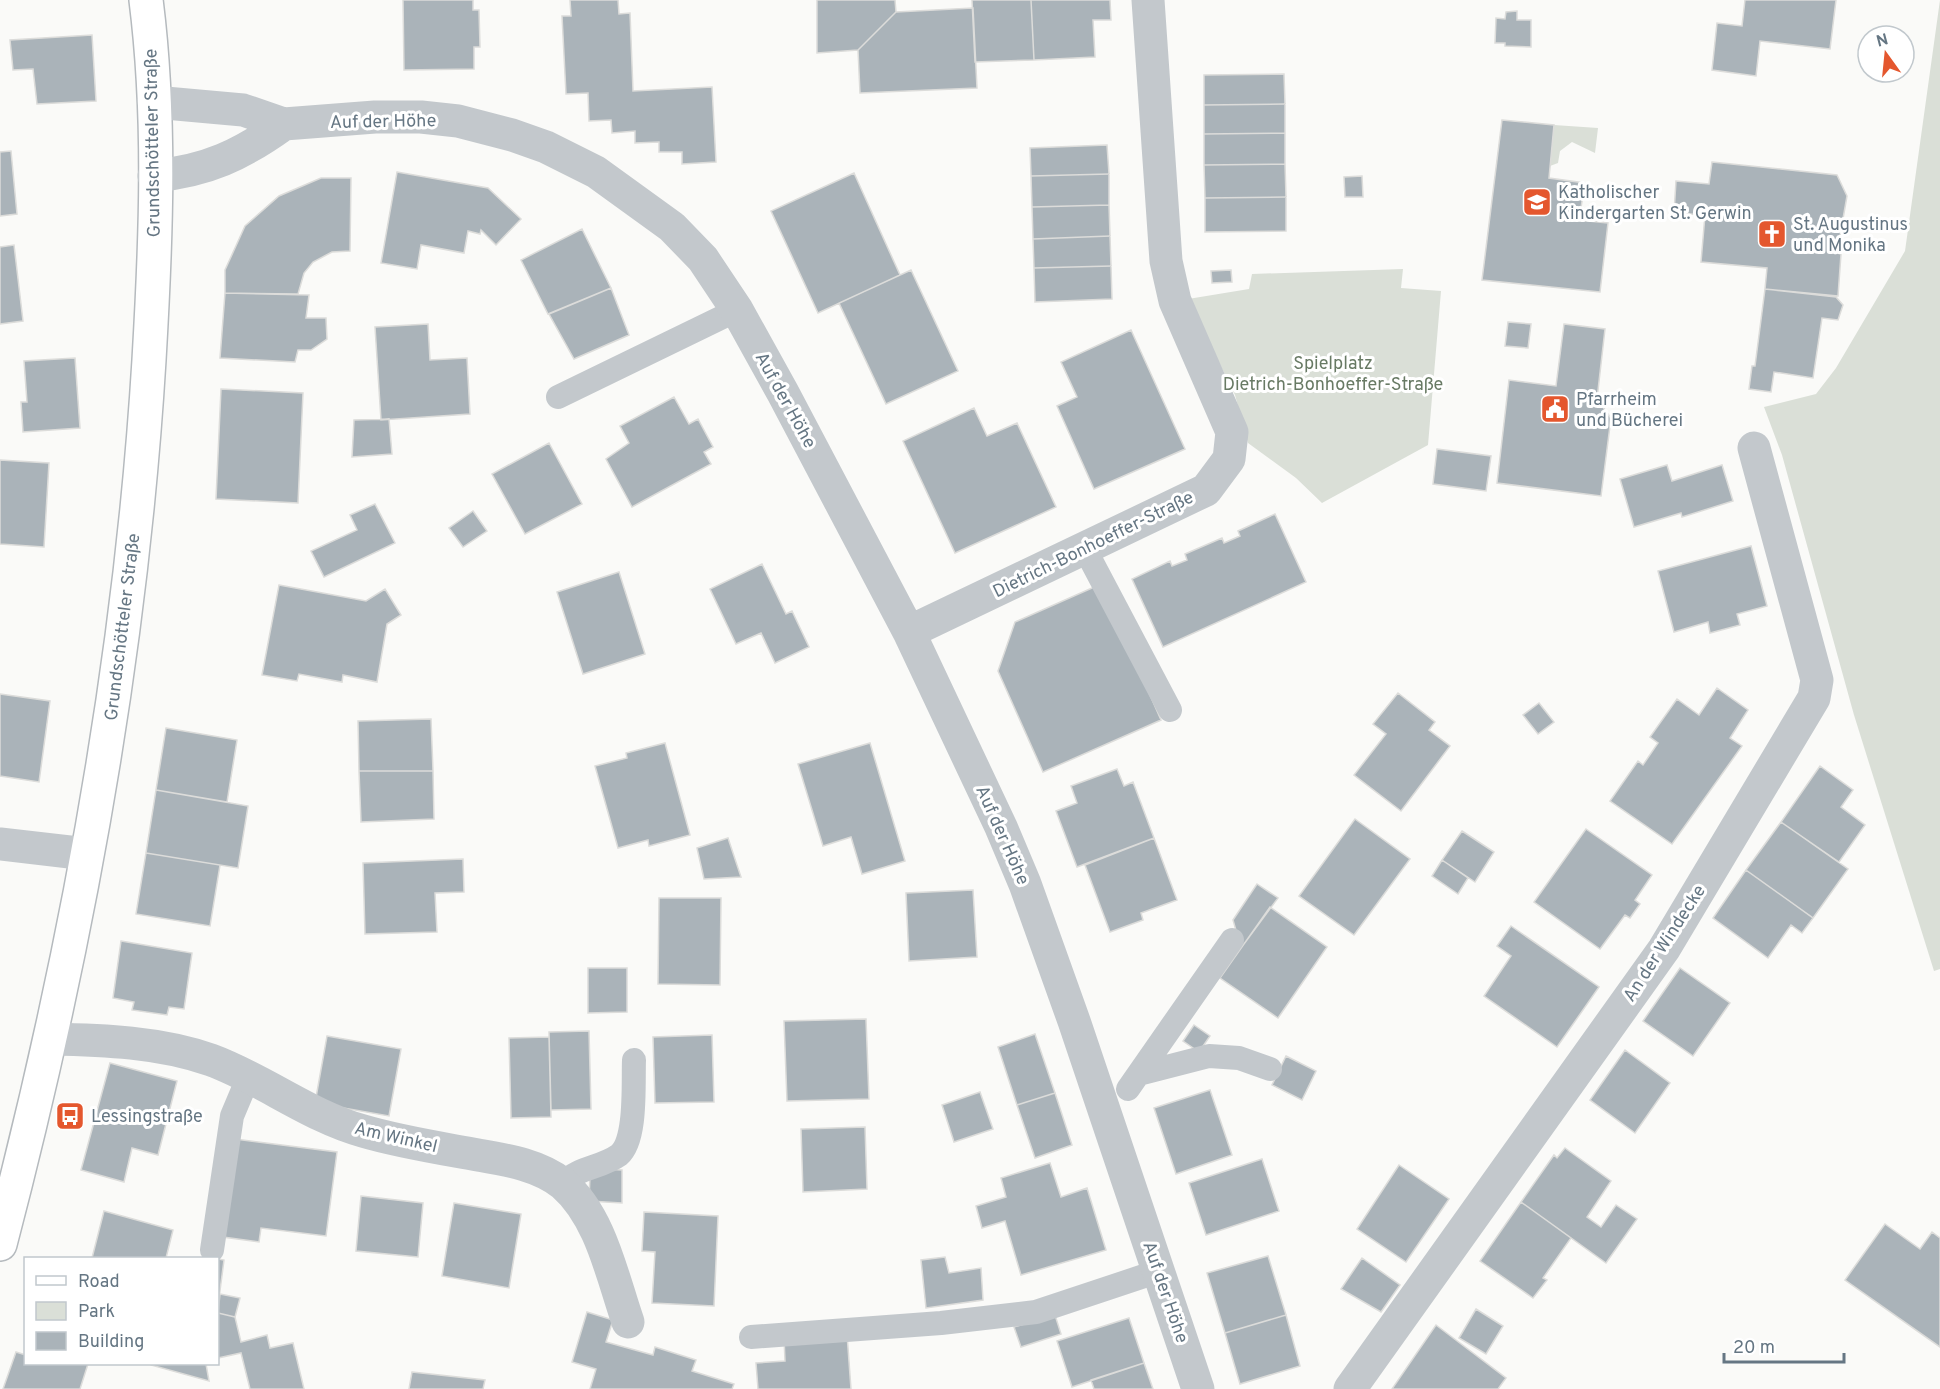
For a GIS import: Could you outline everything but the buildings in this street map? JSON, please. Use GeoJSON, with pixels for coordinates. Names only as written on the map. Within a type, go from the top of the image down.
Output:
{"type":"FeatureCollection","features":[{"type":"Feature","properties":{"kind":"main road","name":"Grundschötteler Straße"},"geometry":{"type":"LineString","coordinates":[[0,1244],[32,1123],[87,854],[127,606],[144,438],[154,279],[154,102],[146,0]]}},
{"type":"Feature","properties":{"kind":"street","name":"Dietrich-Bonhoeffer-Straße"},"geometry":{"type":"LineString","coordinates":[[909,632],[1206,490],[1229,459],[1232,432],[1174,301],[1166,261],[1148,0]]}},
{"type":"Feature","properties":{"kind":"street","name":"Auf der Höhe"},"geometry":{"type":"LineString","coordinates":[[154,102],[243,110],[284,124],[375,117],[421,117],[458,121],[546,147],[596,172],[672,227],[703,259],[737,310],[909,632],[1001,827],[1025,884],[1198,1389]]}},
{"type":"Feature","properties":{"kind":"street"},"geometry":{"type":"LineString","coordinates":[[154,176],[180,174],[221,163],[251,148],[284,124]]}},
{"type":"Feature","properties":{"kind":"street","name":"An der Windecke"},"geometry":{"type":"LineString","coordinates":[[1350,1389],[1664,949],[1814,698],[1817,680],[1754,448]]}},
{"type":"Feature","properties":{"kind":"street"},"geometry":{"type":"LineString","coordinates":[[0,844],[87,854]]}},
{"type":"Feature","properties":{"kind":"street","name":"Am Winkel"},"geometry":{"type":"LineString","coordinates":[[50,1039],[98,1040],[176,1050],[212,1060],[333,1121],[363,1132],[504,1159],[531,1167],[562,1184],[582,1204],[598,1236],[628,1322]]}},
{"type":"Feature","properties":{"kind":"lane"},"geometry":{"type":"LineString","coordinates":[[558,397],[737,310]]}},
{"type":"Feature","properties":{"kind":"lane"},"geometry":{"type":"LineString","coordinates":[[1085,549],[1170,710]]}},
{"type":"Feature","properties":{"kind":"lane"},"geometry":{"type":"LineString","coordinates":[[1232,940],[1133,1082],[1209,1056],[1239,1058],[1270,1069]]}},
{"type":"Feature","properties":{"kind":"lane"},"geometry":{"type":"LineString","coordinates":[[562,1184],[572,1173],[619,1154],[627,1143],[631,1121],[634,1060]]}},
{"type":"Feature","properties":{"kind":"lane"},"geometry":{"type":"LineString","coordinates":[[213,1250],[232,1116],[248,1078]]}},
{"type":"Feature","properties":{"kind":"lane"},"geometry":{"type":"LineString","coordinates":[[751,1337],[941,1323],[1036,1312],[1159,1271]]}},
{"type":"Feature","properties":{"kind":"green space"},"geometry":{"type":"Polygon","coordinates":[[[1940,0],[1940,969],[1934,971],[1854,715],[1782,455],[1764,407],[1816,394],[1836,368],[1905,251],[1940,0]]]}},
{"type":"Feature","properties":{"kind":"green space"},"geometry":{"type":"Polygon","coordinates":[[[1554,125],[1598,128],[1595,153],[1572,142],[1560,151],[1558,163],[1550,166],[1554,125]]]}},
{"type":"Feature","properties":{"kind":"green space","name":"Spielplatz Dietrich-Bonhoeffer-Straße"},"geometry":{"type":"Polygon","coordinates":[[[1403,269],[1401,288],[1441,291],[1428,445],[1322,503],[1296,478],[1248,443],[1235,395],[1188,299],[1249,289],[1252,274],[1403,269]]]}},
{"type":"Feature","properties":{"kind":"place","name":"Katholischer Kindergarten St. Gerwin"},"geometry":{"type":"Point","coordinates":[1537,202]}},
{"type":"Feature","properties":{"kind":"place","name":"St. Augustinus und Monika"},"geometry":{"type":"Point","coordinates":[1772,234]}},
{"type":"Feature","properties":{"kind":"place","name":"Pfarrheim und Bücherei"},"geometry":{"type":"Point","coordinates":[1555,409]}},
{"type":"Feature","properties":{"kind":"place","name":"Lessingstraße"},"geometry":{"type":"Point","coordinates":[70,1116]}}]}
